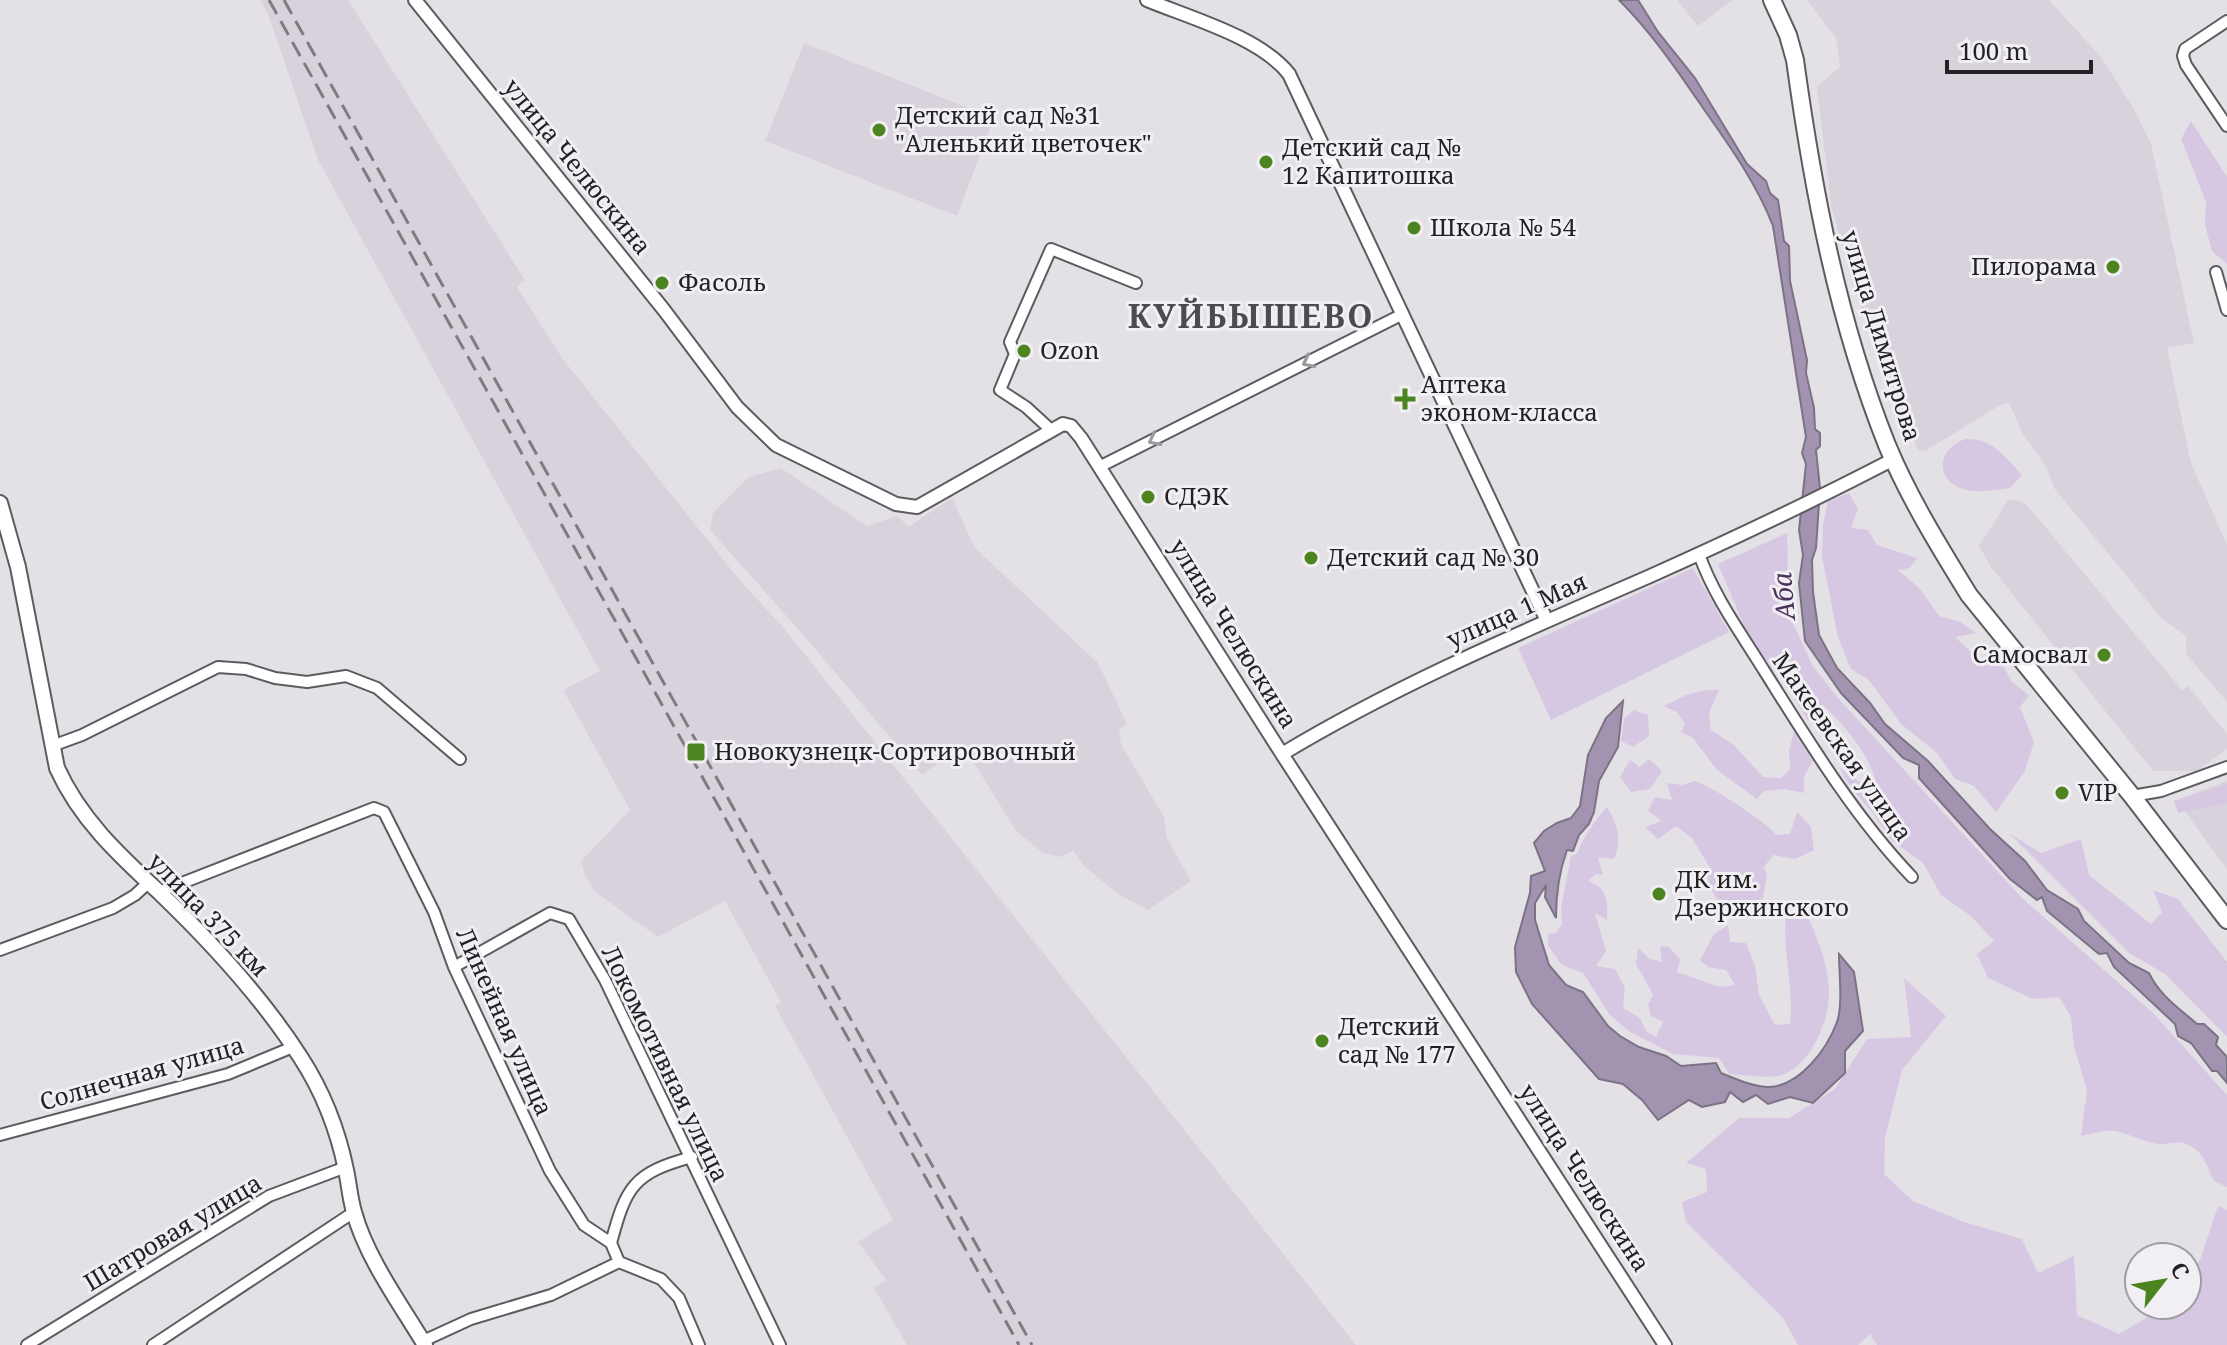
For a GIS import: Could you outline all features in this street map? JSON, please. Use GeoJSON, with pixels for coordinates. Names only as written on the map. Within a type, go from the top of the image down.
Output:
{"type":"FeatureCollection","features":[{"type":"Feature","properties":{"kind":"main road","name":"улица Димитрова"},"geometry":{"type":"LineString","coordinates":[[1772,0],[1788,35],[1795,60],[1824,238],[1869,397],[1894,459],[1969,595],[2132,796],[2227,920]]}},
{"type":"Feature","properties":{"kind":"main road","name":"улица 375 км"},"geometry":{"type":"LineString","coordinates":[[0,503],[18,567],[52,746],[61,776],[83,815],[115,852],[241,978],[293,1047],[325,1103],[346,1167],[354,1212],[367,1245],[424,1343]]}},
{"type":"Feature","properties":{"kind":"street","name":"улица Челюскина"},"geometry":{"type":"LineString","coordinates":[[415,0],[664,310],[724,392],[776,445],[885,499],[906,507],[917,507],[1050,429],[1063,424],[1071,426],[1101,466],[1282,754],[1665,1345]]}},
{"type":"Feature","properties":{"kind":"street"},"geometry":{"type":"LineString","coordinates":[[1147,0],[1260,47],[1278,60],[1295,85],[1547,621]]}},
{"type":"Feature","properties":{"kind":"street"},"geometry":{"type":"LineString","coordinates":[[2227,21],[2185,49],[2183,56],[2227,126]]}},
{"type":"Feature","properties":{"kind":"street"},"geometry":{"type":"LineString","coordinates":[[1050,429],[1026,407],[1000,390],[1015,354],[1010,342],[1051,249],[1136,283]]}},
{"type":"Feature","properties":{"kind":"street"},"geometry":{"type":"LineString","coordinates":[[2216,272],[2227,310]]}},
{"type":"Feature","properties":{"kind":"street"},"geometry":{"type":"LineString","coordinates":[[1101,466],[1403,314]]}},
{"type":"Feature","properties":{"kind":"street","name":"улица 1 Мая"},"geometry":{"type":"LineString","coordinates":[[1282,754],[1341,718],[1775,519],[1894,459]]}},
{"type":"Feature","properties":{"kind":"street","name":"Макеевская улица"},"geometry":{"type":"LineString","coordinates":[[1699,554],[1716,594],[1794,718],[1882,845],[1912,877]]}},
{"type":"Feature","properties":{"kind":"street"},"geometry":{"type":"LineString","coordinates":[[52,746],[82,735],[218,667],[246,669],[275,678],[307,682],[346,676],[377,688],[460,759]]}},
{"type":"Feature","properties":{"kind":"street"},"geometry":{"type":"LineString","coordinates":[[2132,796],[2161,791],[2227,767]]}},
{"type":"Feature","properties":{"kind":"street","name":"Линейная улица"},"geometry":{"type":"LineString","coordinates":[[153,888],[377,808],[384,812],[434,912],[454,967],[550,1171],[584,1225],[611,1243],[619,1262]]}},
{"type":"Feature","properties":{"kind":"street"},"geometry":{"type":"LineString","coordinates":[[0,950],[113,908],[153,888]]}},
{"type":"Feature","properties":{"kind":"street","name":"Локомотивная улица"},"geometry":{"type":"LineString","coordinates":[[454,967],[550,913],[569,919],[605,980],[780,1345]]}},
{"type":"Feature","properties":{"kind":"street","name":"Солнечная улица"},"geometry":{"type":"LineString","coordinates":[[0,1135],[228,1074],[293,1047]]}},
{"type":"Feature","properties":{"kind":"street"},"geometry":{"type":"LineString","coordinates":[[611,1243],[622,1202],[631,1188],[670,1163],[692,1157]]}},
{"type":"Feature","properties":{"kind":"street","name":"Шатровая улица"},"geometry":{"type":"LineString","coordinates":[[27,1345],[269,1196],[346,1167]]}},
{"type":"Feature","properties":{"kind":"street"},"geometry":{"type":"LineString","coordinates":[[153,1345],[354,1212]]}},
{"type":"Feature","properties":{"kind":"street"},"geometry":{"type":"LineString","coordinates":[[424,1343],[471,1319],[551,1295],[619,1262],[661,1279],[679,1298],[699,1345]]}},
{"type":"Feature","properties":{"kind":"shaded area"},"geometry":{"type":"Polygon","coordinates":[[[260,0],[348,0],[525,280],[517,287],[562,358],[743,584],[783,627],[1356,1345],[907,1345],[874,1288],[886,1280],[858,1242],[893,1220],[775,1006],[781,1002],[725,901],[658,937],[595,892],[585,875],[581,861],[630,810],[563,690],[600,671],[318,160],[268,14],[260,0]]]}},
{"type":"Feature","properties":{"kind":"shaded area"},"geometry":{"type":"Polygon","coordinates":[[[1619,0],[1638,0],[1658,32],[1695,78],[1747,164],[1766,181],[1770,193],[1778,200],[1784,241],[1789,246],[1790,281],[1807,360],[1806,373],[1815,429],[1820,433],[1820,446],[1816,450],[1820,488],[1816,548],[1812,560],[1813,592],[1819,635],[1837,668],[1885,724],[1928,761],[1990,829],[2025,861],[2047,890],[2078,909],[2084,921],[2129,963],[2149,973],[2170,1001],[2218,1037],[2216,1045],[2227,1057],[2227,1083],[2217,1071],[2212,1071],[2191,1043],[2178,1036],[2175,1024],[2114,967],[2107,953],[2099,954],[2047,911],[2042,897],[2037,900],[2010,879],[1919,778],[1919,765],[1903,758],[1841,693],[1805,641],[1799,583],[1803,555],[1799,530],[1806,464],[1802,453],[1806,437],[1773,226],[1751,180],[1723,136],[1664,52],[1619,0]]]}},
{"type":"Feature","properties":{"kind":"shaded area"},"geometry":{"type":"Polygon","coordinates":[[[1677,0],[1733,0],[1698,26],[1677,0]]]}},
{"type":"Feature","properties":{"kind":"shaded area"},"geometry":{"type":"Polygon","coordinates":[[[1807,0],[2049,0],[2100,56],[2133,107],[2151,144],[2194,343],[2167,348],[2191,463],[2227,545],[2227,702],[2186,654],[2186,636],[2162,619],[2054,488],[2047,468],[2023,434],[2009,403],[1925,451],[1918,450],[1854,290],[1831,205],[1817,86],[1840,67],[1836,38],[1807,0]]]}},
{"type":"Feature","properties":{"kind":"shaded area","name":"Детский сад №31 \"Аленький цветочек\""},"geometry":{"type":"Polygon","coordinates":[[[804,43],[994,118],[957,216],[765,141],[804,43]]]}},
{"type":"Feature","properties":{"kind":"shaded area"},"geometry":{"type":"Polygon","coordinates":[[[2191,121],[2227,177],[2227,264],[2212,251],[2205,225],[2206,202],[2181,139],[2191,121]]]}},
{"type":"Feature","properties":{"kind":"shaded area"},"geometry":{"type":"Polygon","coordinates":[[[1966,439],[1991,445],[2022,475],[2010,488],[1966,490],[1951,483],[1943,469],[1943,462],[1951,448],[1966,439]]]}},
{"type":"Feature","properties":{"kind":"shaded area"},"geometry":{"type":"Polygon","coordinates":[[[781,468],[867,526],[898,516],[908,527],[952,498],[975,548],[1098,663],[1127,724],[1119,729],[1121,744],[1164,817],[1167,838],[1191,881],[1148,910],[1118,894],[1083,865],[1073,850],[1061,857],[1043,853],[1016,831],[963,745],[922,775],[710,530],[713,513],[749,477],[781,468]]]}},
{"type":"Feature","properties":{"kind":"shaded area"},"geometry":{"type":"Polygon","coordinates":[[[1849,493],[1858,509],[1851,528],[1868,530],[1877,545],[1917,558],[1910,568],[1898,570],[1919,588],[1939,616],[1960,622],[1976,633],[1955,637],[1979,660],[2001,662],[2012,682],[2029,695],[2020,707],[2034,742],[2025,771],[1996,812],[1974,786],[1955,779],[1937,753],[1901,724],[1869,680],[1851,669],[1838,638],[1822,556],[1828,501],[1849,493]]]}},
{"type":"Feature","properties":{"kind":"shaded area"},"geometry":{"type":"Polygon","coordinates":[[[2009,499],[2025,503],[2182,690],[2188,686],[2227,734],[2227,749],[2197,771],[2153,771],[1991,567],[1979,546],[2009,499]]]}},
{"type":"Feature","properties":{"kind":"shaded area"},"geometry":{"type":"Polygon","coordinates":[[[1787,533],[1789,615],[1813,666],[1838,698],[2022,898],[2153,1013],[2227,1095],[2227,1187],[2214,1181],[2201,1155],[2184,1143],[2153,1143],[2112,1131],[2081,1136],[2087,1090],[2074,1047],[2071,1017],[2059,997],[2033,999],[1988,978],[1977,954],[1994,941],[1971,916],[1941,895],[1923,863],[1891,840],[1851,788],[1839,767],[1879,796],[1872,769],[1859,746],[1823,705],[1808,721],[1782,679],[1751,642],[1718,564],[1787,533]]]}},
{"type":"Feature","properties":{"kind":"shaded area"},"geometry":{"type":"Polygon","coordinates":[[[1693,568],[1729,632],[1551,720],[1518,648],[1693,568]]]}},
{"type":"Feature","properties":{"kind":"shaded area"},"geometry":{"type":"Polygon","coordinates":[[[1719,690],[1709,713],[1711,730],[1734,745],[1763,777],[1781,778],[1790,769],[1789,750],[1794,732],[1813,761],[1804,777],[1804,793],[1784,789],[1764,791],[1757,799],[1717,770],[1693,738],[1681,732],[1685,724],[1677,712],[1664,706],[1686,695],[1719,690]]]}},
{"type":"Feature","properties":{"kind":"shaded area"},"geometry":{"type":"Polygon","coordinates":[[[1623,701],[1618,747],[1599,781],[1594,812],[1573,851],[1567,850],[1564,858],[1558,884],[1556,918],[1545,897],[1546,885],[1535,903],[1535,920],[1549,965],[1566,985],[1583,992],[1608,1026],[1639,1047],[1666,1056],[1681,1066],[1716,1063],[1721,1073],[1769,1087],[1780,1085],[1802,1073],[1832,1033],[1840,1007],[1839,954],[1854,972],[1863,1031],[1845,1051],[1845,1073],[1813,1103],[1790,1097],[1768,1104],[1756,1095],[1743,1102],[1730,1092],[1725,1102],[1702,1107],[1689,1100],[1658,1120],[1642,1100],[1623,1084],[1599,1079],[1532,1004],[1516,972],[1515,947],[1530,893],[1531,876],[1545,871],[1534,843],[1544,831],[1571,818],[1580,806],[1588,755],[1606,718],[1623,701]]]}},
{"type":"Feature","properties":{"kind":"shaded area"},"geometry":{"type":"Polygon","coordinates":[[[1634,710],[1648,715],[1649,736],[1633,747],[1621,741],[1624,719],[1634,710]]]}},
{"type":"Feature","properties":{"kind":"shaded area"},"geometry":{"type":"Polygon","coordinates":[[[1649,759],[1662,771],[1650,789],[1631,792],[1620,777],[1630,760],[1639,767],[1649,759]]]}},
{"type":"Feature","properties":{"kind":"shaded area"},"geometry":{"type":"Polygon","coordinates":[[[1695,781],[1738,805],[1777,835],[1790,834],[1797,812],[1811,827],[1814,850],[1795,859],[1773,855],[1764,867],[1767,876],[1763,898],[1744,911],[1717,899],[1707,883],[1710,868],[1692,838],[1676,826],[1658,839],[1645,827],[1662,821],[1648,811],[1655,797],[1672,800],[1667,783],[1682,785],[1695,781]]]}},
{"type":"Feature","properties":{"kind":"shaded area"},"geometry":{"type":"Polygon","coordinates":[[[2227,781],[2227,870],[2177,800],[2227,781]]]}},
{"type":"Feature","properties":{"kind":"shaded area"},"geometry":{"type":"Polygon","coordinates":[[[2227,784],[2227,803],[2178,813],[2174,801],[2227,784]]]}},
{"type":"Feature","properties":{"kind":"shaded area"},"geometry":{"type":"Polygon","coordinates":[[[1607,807],[1618,832],[1618,845],[1614,859],[1598,857],[1603,875],[1596,874],[1588,881],[1603,891],[1607,907],[1607,920],[1595,913],[1606,951],[1596,966],[1615,969],[1625,988],[1623,1008],[1640,1018],[1646,1031],[1656,1037],[1663,1022],[1651,1016],[1648,1004],[1653,995],[1636,964],[1638,948],[1650,959],[1662,962],[1660,946],[1669,947],[1680,959],[1677,972],[1720,987],[1735,985],[1726,970],[1708,967],[1700,960],[1714,934],[1728,925],[1730,942],[1746,943],[1755,966],[1759,995],[1775,1025],[1790,1024],[1786,914],[1805,909],[1825,963],[1829,996],[1821,1031],[1808,1054],[1792,1070],[1772,1077],[1729,1074],[1719,1058],[1673,1054],[1630,1032],[1610,1015],[1583,973],[1562,965],[1548,946],[1548,934],[1556,933],[1562,924],[1561,908],[1571,856],[1577,854],[1590,829],[1607,807]]]}},
{"type":"Feature","properties":{"kind":"shaded area"},"geometry":{"type":"Polygon","coordinates":[[[2009,833],[2041,853],[2081,839],[2089,875],[2151,924],[2162,912],[2153,890],[2178,899],[2227,962],[2227,1037],[2165,974],[2129,953],[2009,833]]]}},
{"type":"Feature","properties":{"kind":"shaded area"},"geometry":{"type":"Polygon","coordinates":[[[1904,978],[1946,1016],[1902,1070],[1885,1138],[1884,1174],[1913,1201],[1964,1222],[2022,1239],[2038,1273],[2074,1256],[2077,1315],[2119,1334],[2141,1321],[2203,1321],[2203,1251],[2218,1206],[2227,1210],[2227,1345],[1877,1345],[1870,1334],[1858,1345],[1798,1345],[1783,1318],[1686,1222],[1682,1202],[1707,1192],[1706,1169],[1686,1163],[1739,1118],[1789,1118],[1835,1089],[1867,1039],[1911,1037],[1904,978]]]}},
{"type":"Feature","properties":{"kind":"railway"},"geometry":{"type":"LineString","coordinates":[[269,0],[1019,1345]]}},
{"type":"Feature","properties":{"kind":"railway"},"geometry":{"type":"LineString","coordinates":[[284,0],[1032,1345]]}},
{"type":"Feature","properties":{"kind":"place","name":"Детский сад №31 \"Аленький цветочек\""},"geometry":{"type":"Point","coordinates":[879,130]}},
{"type":"Feature","properties":{"kind":"place","name":"Детский сад № 12 Капитошка"},"geometry":{"type":"Point","coordinates":[1266,162]}},
{"type":"Feature","properties":{"kind":"place","name":"Школа № 54"},"geometry":{"type":"Point","coordinates":[1414,228]}},
{"type":"Feature","properties":{"kind":"place","name":"Пилорама"},"geometry":{"type":"Point","coordinates":[2113,267]}},
{"type":"Feature","properties":{"kind":"place","name":"Фасоль"},"geometry":{"type":"Point","coordinates":[662,283]}},
{"type":"Feature","properties":{"kind":"place","name":"Ozon"},"geometry":{"type":"Point","coordinates":[1024,351]}},
{"type":"Feature","properties":{"kind":"place","name":"Аптека эконом-класса"},"geometry":{"type":"Point","coordinates":[1405,399]}},
{"type":"Feature","properties":{"kind":"place","name":"СДЭК"},"geometry":{"type":"Point","coordinates":[1148,497]}},
{"type":"Feature","properties":{"kind":"place","name":"Детский сад № 30"},"geometry":{"type":"Point","coordinates":[1311,558]}},
{"type":"Feature","properties":{"kind":"place","name":"Самосвал"},"geometry":{"type":"Point","coordinates":[2104,655]}},
{"type":"Feature","properties":{"kind":"place","name":"Новокузнецк-Сортировочный"},"geometry":{"type":"Point","coordinates":[696,752]}},
{"type":"Feature","properties":{"kind":"place","name":"VIP"},"geometry":{"type":"Point","coordinates":[2062,793]}},
{"type":"Feature","properties":{"kind":"place","name":"ДК им. Дзержинского"},"geometry":{"type":"Point","coordinates":[1659,894]}},
{"type":"Feature","properties":{"kind":"place","name":"Детский сад № 177"},"geometry":{"type":"Point","coordinates":[1322,1041]}},
{"type":"Feature","properties":{"kind":"district","name":"КУЙБЫШЕВО"},"geometry":{"type":"Point","coordinates":[1251,317]}},
{"type":"Feature","properties":{"kind":"water label","name":"Аба"},"geometry":{"type":"Point","coordinates":[1784,596]}}]}
